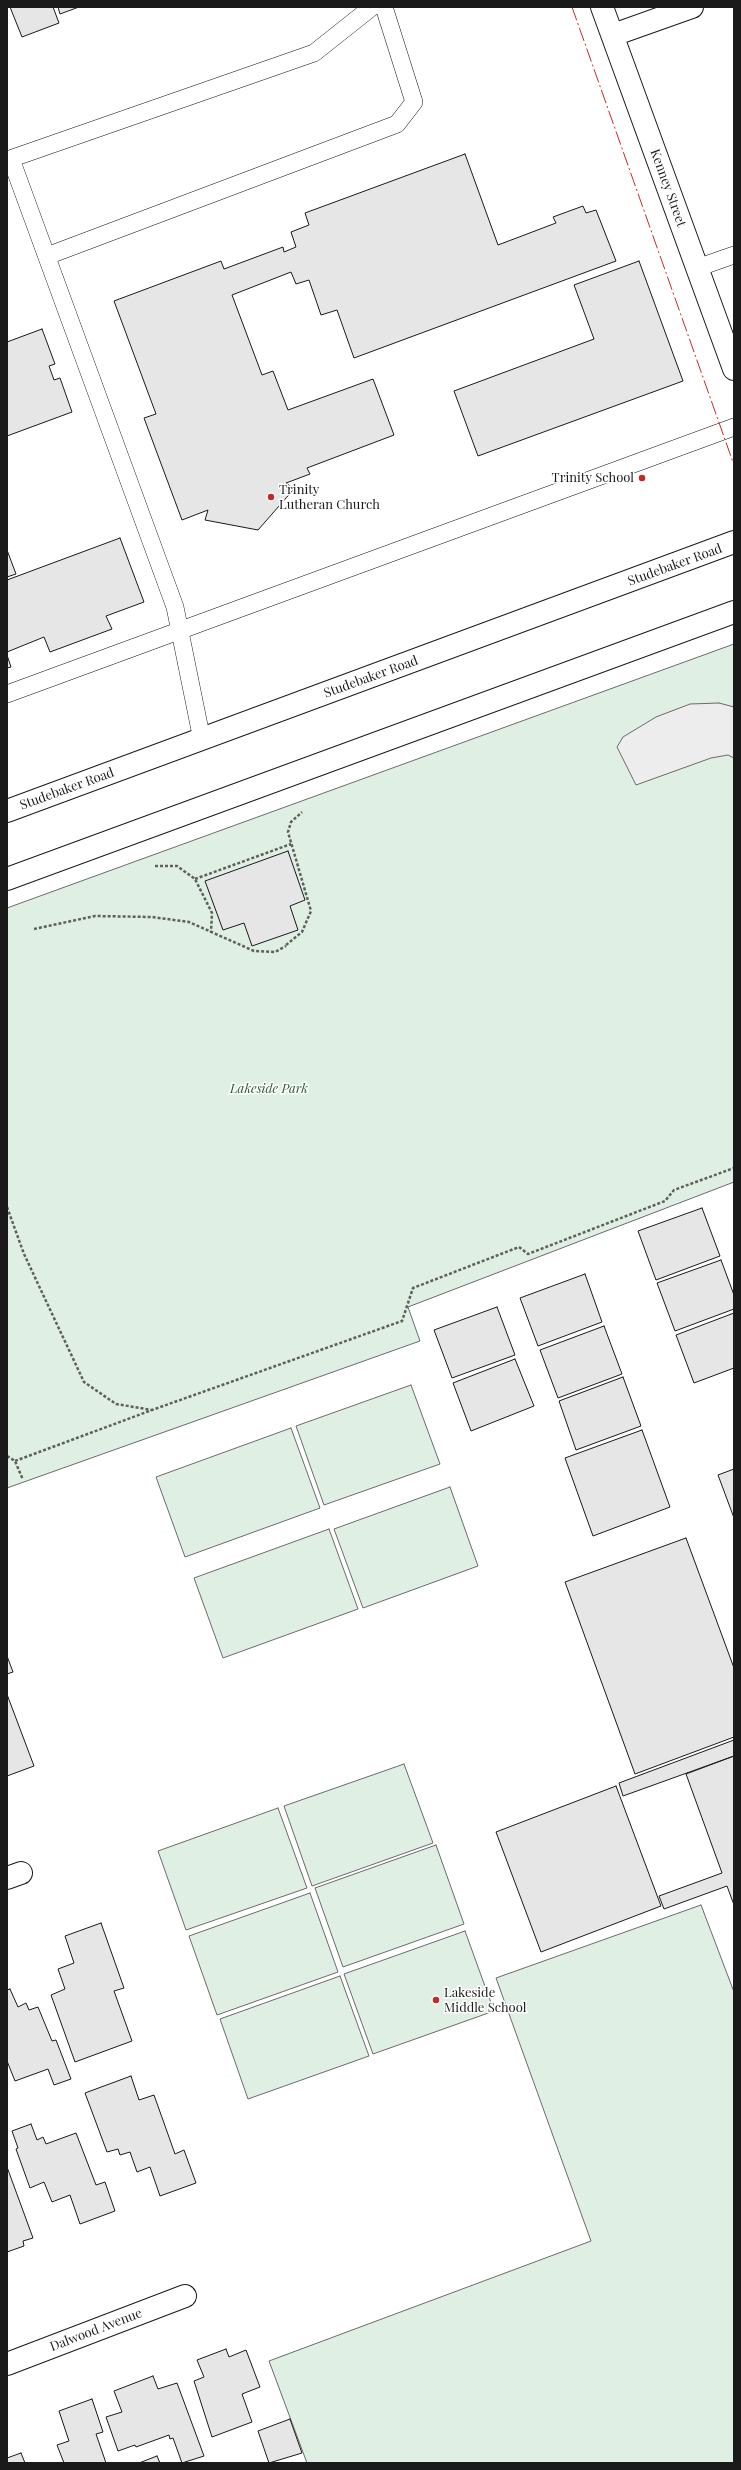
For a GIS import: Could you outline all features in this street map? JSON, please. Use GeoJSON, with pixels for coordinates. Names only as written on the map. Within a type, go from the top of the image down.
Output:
{"type":"FeatureCollection","features":[{"type":"Feature","properties":{"kind":"main road","name":"Kenney Street"},"geometry":{"type":"LineString","coordinates":[[602,7],[734,369]]}},
{"type":"Feature","properties":{"kind":"main road"},"geometry":{"type":"LineString","coordinates":[[613,35],[692,7]]}},
{"type":"Feature","properties":{"kind":"main road","name":"Studebaker Road"},"geometry":{"type":"LineString","coordinates":[[7,810],[202,740],[734,542]]}},
{"type":"Feature","properties":{"kind":"main road"},"geometry":{"type":"LineString","coordinates":[[7,879],[734,612]]}},
{"type":"Feature","properties":{"kind":"main road","name":"Dalwood Avenue"},"geometry":{"type":"LineString","coordinates":[[7,2364],[185,2296]]}},
{"type":"Feature","properties":{"kind":"lane"},"geometry":{"type":"LineString","coordinates":[[202,740],[180,629],[170,592],[47,256],[9,159],[314,53],[372,7]]}},
{"type":"Feature","properties":{"kind":"lane"},"geometry":{"type":"LineString","coordinates":[[47,256],[397,124],[414,102],[384,7]]}},
{"type":"Feature","properties":{"kind":"lane"},"geometry":{"type":"LineString","coordinates":[[697,268],[734,255]]}},
{"type":"Feature","properties":{"kind":"lane"},"geometry":{"type":"LineString","coordinates":[[7,694],[180,629],[734,427]]}},
{"type":"Feature","properties":{"kind":"path"},"geometry":{"type":"LineString","coordinates":[[34,929],[96,916],[152,917],[189,922],[254,951],[275,952],[302,932],[311,911],[288,832],[291,822],[302,812]]}},
{"type":"Feature","properties":{"kind":"path"},"geometry":{"type":"LineString","coordinates":[[195,879],[291,844]]}},
{"type":"Feature","properties":{"kind":"path"},"geometry":{"type":"LineString","coordinates":[[155,866],[177,866],[195,879],[212,913],[212,932]]}},
{"type":"Feature","properties":{"kind":"path"},"geometry":{"type":"LineString","coordinates":[[15,1462],[152,1410],[402,1321],[413,1288],[519,1248],[528,1254],[664,1201],[674,1190],[734,1168]]}},
{"type":"Feature","properties":{"kind":"path"},"geometry":{"type":"LineString","coordinates":[[7,1207],[24,1254],[84,1382],[116,1404],[152,1410]]}},
{"type":"Feature","properties":{"kind":"path"},"geometry":{"type":"LineString","coordinates":[[7,1456],[15,1462],[23,1480]]}},
{"type":"Feature","properties":{"kind":"green space","name":"Lakeside Park"},"geometry":{"type":"Polygon","coordinates":[[[734,644],[734,1182],[408,1307],[420,1341],[7,1488],[7,908],[734,644]]]}},
{"type":"Feature","properties":{"kind":"green space"},"geometry":{"type":"Polygon","coordinates":[[[411,1385],[440,1464],[324,1505],[296,1426],[411,1385]]]}},
{"type":"Feature","properties":{"kind":"green space"},"geometry":{"type":"Polygon","coordinates":[[[291,1428],[320,1508],[185,1557],[156,1477],[291,1428]]]}},
{"type":"Feature","properties":{"kind":"green space"},"geometry":{"type":"Polygon","coordinates":[[[450,1487],[478,1566],[363,1608],[334,1529],[450,1487]]]}},
{"type":"Feature","properties":{"kind":"green space"},"geometry":{"type":"Polygon","coordinates":[[[329,1529],[358,1609],[223,1658],[194,1578],[329,1529]]]}},
{"type":"Feature","properties":{"kind":"green space"},"geometry":{"type":"Polygon","coordinates":[[[404,1764],[433,1843],[312,1886],[284,1806],[404,1764]]]}},
{"type":"Feature","properties":{"kind":"green space"},"geometry":{"type":"Polygon","coordinates":[[[278,1808],[307,1888],[186,1930],[158,1851],[278,1808]]]}},
{"type":"Feature","properties":{"kind":"green space"},"geometry":{"type":"Polygon","coordinates":[[[436,1845],[464,1924],[343,1967],[315,1888],[436,1845]]]}},
{"type":"Feature","properties":{"kind":"green space"},"geometry":{"type":"Polygon","coordinates":[[[310,1893],[338,1972],[217,2015],[189,1936],[310,1893]]]}},
{"type":"Feature","properties":{"kind":"green space"},"geometry":{"type":"Polygon","coordinates":[[[701,1905],[734,1992],[734,2463],[307,2463],[269,2361],[591,2241],[496,1978],[701,1905]]]}},
{"type":"Feature","properties":{"kind":"green space"},"geometry":{"type":"Polygon","coordinates":[[[465,1931],[494,2011],[373,2054],[344,1974],[465,1931]]]}},
{"type":"Feature","properties":{"kind":"green space"},"geometry":{"type":"Polygon","coordinates":[[[340,1976],[369,2056],[248,2099],[220,2019],[340,1976]]]}},
{"type":"Feature","properties":{"kind":"shaded area"},"geometry":{"type":"Polygon","coordinates":[[[719,703],[734,707],[734,758],[728,755],[711,758],[636,785],[617,747],[623,737],[656,717],[690,704],[719,703]]]}},
{"type":"Feature","properties":{"kind":"building"},"geometry":{"type":"Polygon","coordinates":[[[10,7],[53,7],[59,23],[22,37],[10,7]]]}},
{"type":"Feature","properties":{"kind":"building"},"geometry":{"type":"Polygon","coordinates":[[[58,7],[79,7],[60,14],[58,7]]]}},
{"type":"Feature","properties":{"kind":"building"},"geometry":{"type":"Polygon","coordinates":[[[465,154],[498,245],[556,223],[553,217],[583,206],[586,213],[596,210],[616,261],[354,358],[337,310],[321,315],[309,280],[296,284],[291,272],[232,295],[262,375],[273,371],[288,410],[373,379],[394,435],[307,468],[310,474],[286,483],[294,489],[258,530],[205,520],[208,510],[182,520],[144,418],[156,414],[114,301],[221,261],[224,269],[283,247],[284,252],[296,247],[291,232],[309,225],[305,213],[465,154]]]}},
{"type":"Feature","properties":{"kind":"building"},"geometry":{"type":"Polygon","coordinates":[[[639,261],[683,381],[478,456],[454,391],[594,339],[574,285],[639,261]]]}},
{"type":"Feature","properties":{"kind":"building"},"geometry":{"type":"Polygon","coordinates":[[[42,329],[55,364],[49,366],[54,380],[60,378],[72,412],[7,436],[7,342],[42,329]]]}},
{"type":"Feature","properties":{"kind":"building"},"geometry":{"type":"Polygon","coordinates":[[[120,538],[144,602],[106,616],[112,629],[50,652],[44,637],[7,652],[7,580],[120,538]]]}},
{"type":"Feature","properties":{"kind":"building"},"geometry":{"type":"Polygon","coordinates":[[[7,550],[16,574],[7,577],[7,550]]]}},
{"type":"Feature","properties":{"kind":"building"},"geometry":{"type":"Polygon","coordinates":[[[7,655],[11,667],[7,668],[7,655]]]}},
{"type":"Feature","properties":{"kind":"building"},"geometry":{"type":"Polygon","coordinates":[[[288,851],[305,900],[290,906],[298,930],[252,946],[244,923],[223,930],[205,881],[288,851]]]}},
{"type":"Feature","properties":{"kind":"building"},"geometry":{"type":"Polygon","coordinates":[[[702,1208],[720,1256],[656,1280],[638,1231],[702,1208]]]}},
{"type":"Feature","properties":{"kind":"building"},"geometry":{"type":"Polygon","coordinates":[[[721,1260],[734,1295],[734,1309],[675,1331],[657,1283],[721,1260]]]}},
{"type":"Feature","properties":{"kind":"building"},"geometry":{"type":"Polygon","coordinates":[[[585,1274],[602,1322],[538,1346],[520,1298],[585,1274]]]}},
{"type":"Feature","properties":{"kind":"building"},"geometry":{"type":"Polygon","coordinates":[[[497,1307],[515,1355],[452,1378],[434,1330],[497,1307]]]}},
{"type":"Feature","properties":{"kind":"building"},"geometry":{"type":"Polygon","coordinates":[[[734,1313],[734,1368],[694,1383],[676,1335],[734,1313]]]}},
{"type":"Feature","properties":{"kind":"building"},"geometry":{"type":"Polygon","coordinates":[[[604,1326],[622,1374],[558,1398],[540,1350],[604,1326]]]}},
{"type":"Feature","properties":{"kind":"building"},"geometry":{"type":"Polygon","coordinates":[[[515,1359],[534,1406],[471,1431],[453,1383],[515,1359]]]}},
{"type":"Feature","properties":{"kind":"building"},"geometry":{"type":"Polygon","coordinates":[[[623,1377],[641,1426],[576,1450],[559,1401],[623,1377]]]}},
{"type":"Feature","properties":{"kind":"building"},"geometry":{"type":"Polygon","coordinates":[[[642,1430],[670,1507],[593,1536],[565,1458],[642,1430]]]}},
{"type":"Feature","properties":{"kind":"building"},"geometry":{"type":"Polygon","coordinates":[[[734,1469],[734,1518],[718,1475],[734,1469]]]}},
{"type":"Feature","properties":{"kind":"building"},"geometry":{"type":"Polygon","coordinates":[[[686,1538],[734,1668],[734,1737],[635,1774],[565,1582],[686,1538]]]}},
{"type":"Feature","properties":{"kind":"building"},"geometry":{"type":"Polygon","coordinates":[[[7,1656],[13,1672],[7,1674],[7,1656]]]}},
{"type":"Feature","properties":{"kind":"building"},"geometry":{"type":"Polygon","coordinates":[[[7,1697],[34,1766],[7,1776],[7,1697]]]}},
{"type":"Feature","properties":{"kind":"building"},"geometry":{"type":"Polygon","coordinates":[[[734,1740],[734,1756],[623,1796],[619,1783],[734,1740]]]}},
{"type":"Feature","properties":{"kind":"building"},"geometry":{"type":"Polygon","coordinates":[[[734,1756],[734,1905],[727,1886],[664,1909],[659,1896],[722,1873],[686,1774],[734,1756]]]}},
{"type":"Feature","properties":{"kind":"building"},"geometry":{"type":"Polygon","coordinates":[[[616,1786],[661,1906],[541,1952],[496,1832],[616,1786]]]}},
{"type":"Feature","properties":{"kind":"building"},"geometry":{"type":"Polygon","coordinates":[[[101,1923],[124,1988],[114,1991],[132,2041],[75,2062],[51,1995],[65,1989],[58,1969],[74,1963],[65,1936],[101,1923]]]}},
{"type":"Feature","properties":{"kind":"building"},"geometry":{"type":"Polygon","coordinates":[[[10,1989],[18,2007],[26,2003],[29,2010],[38,2007],[52,2041],[56,2040],[71,2079],[54,2085],[48,2069],[15,2081],[7,2061],[7,1990],[10,1989]]]}},
{"type":"Feature","properties":{"kind":"building"},"geometry":{"type":"Polygon","coordinates":[[[131,2076],[139,2100],[154,2095],[175,2154],[184,2150],[196,2183],[160,2196],[150,2167],[137,2172],[130,2152],[120,2155],[118,2149],[107,2152],[85,2093],[131,2076]]]}},
{"type":"Feature","properties":{"kind":"building"},"geometry":{"type":"Polygon","coordinates":[[[31,2124],[37,2140],[43,2137],[46,2144],[76,2133],[96,2185],[105,2182],[115,2211],[80,2224],[70,2195],[52,2202],[44,2182],[30,2188],[16,2149],[18,2148],[12,2131],[31,2124]]]}},
{"type":"Feature","properties":{"kind":"building"},"geometry":{"type":"Polygon","coordinates":[[[7,2167],[33,2238],[23,2241],[24,2246],[7,2252],[7,2167]]]}},
{"type":"Feature","properties":{"kind":"building"},"geometry":{"type":"Polygon","coordinates":[[[226,2349],[229,2357],[246,2350],[260,2387],[242,2394],[252,2422],[212,2437],[194,2381],[204,2377],[197,2360],[226,2349]]]}},
{"type":"Feature","properties":{"kind":"building"},"geometry":{"type":"Polygon","coordinates":[[[153,2376],[158,2389],[177,2383],[204,2456],[182,2463],[173,2438],[170,2439],[169,2435],[136,2447],[135,2445],[118,2451],[106,2417],[122,2412],[114,2391],[153,2376]]]}},
{"type":"Feature","properties":{"kind":"building"},"geometry":{"type":"Polygon","coordinates":[[[92,2399],[103,2432],[96,2434],[106,2463],[64,2463],[57,2445],[69,2441],[59,2411],[92,2399]]]}},
{"type":"Feature","properties":{"kind":"building"},"geometry":{"type":"Polygon","coordinates":[[[290,2419],[302,2453],[269,2463],[258,2431],[290,2419]]]}},
{"type":"Feature","properties":{"kind":"building"},"geometry":{"type":"Polygon","coordinates":[[[21,2453],[25,2463],[7,2463],[7,2458],[21,2453]]]}},
{"type":"Feature","properties":{"kind":"building"},"geometry":{"type":"Polygon","coordinates":[[[157,2456],[160,2463],[139,2463],[157,2456]]]}},
{"type":"Feature","properties":{"kind":"power"},"geometry":{"type":"LineString","coordinates":[[572,7],[734,465]]}},
{"type":"Feature","properties":{"kind":"place","name":"Trinity School"},"geometry":{"type":"Point","coordinates":[642,478]}},
{"type":"Feature","properties":{"kind":"place","name":"Trinity Lutheran Church"},"geometry":{"type":"Point","coordinates":[271,497]}},
{"type":"Feature","properties":{"kind":"place","name":"Lakeside Middle School"},"geometry":{"type":"Point","coordinates":[436,2000]}}]}
